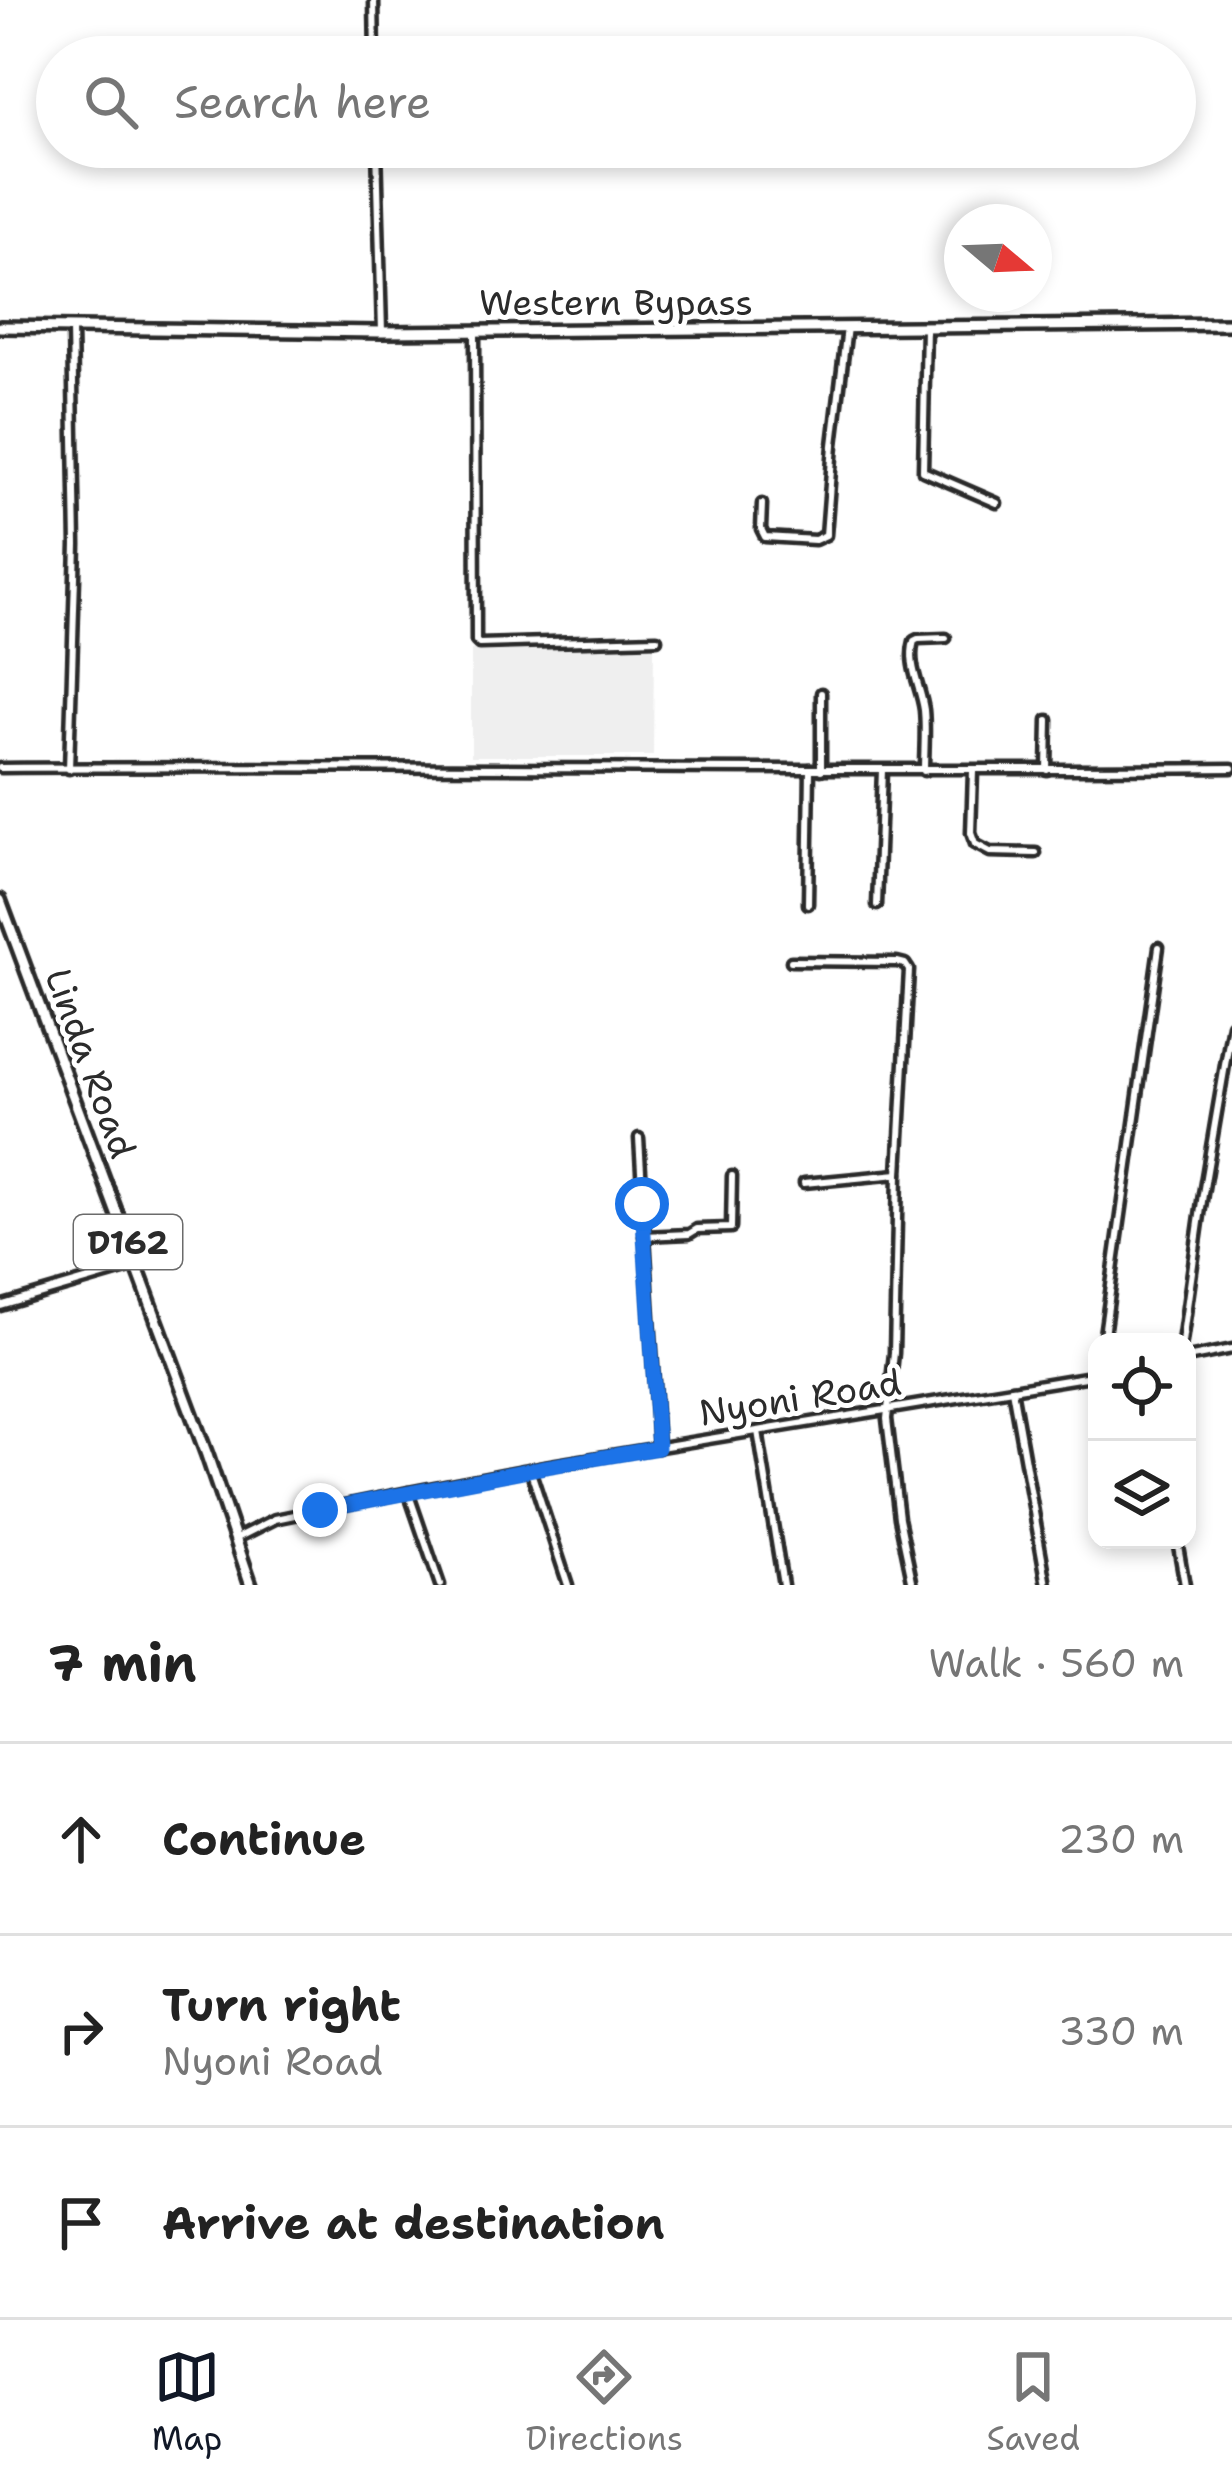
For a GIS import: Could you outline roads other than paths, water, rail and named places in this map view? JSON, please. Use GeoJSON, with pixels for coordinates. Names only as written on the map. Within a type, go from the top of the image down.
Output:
{"type":"FeatureCollection","features":[{"type":"Feature","properties":{"kind":"main road","name":"Western Bypass"},"geometry":{"type":"LineString","coordinates":[[0,327],[382,332],[1232,323]]}},
{"type":"Feature","properties":{"kind":"main road","name":"Linda Road"},"geometry":{"type":"LineString","coordinates":[[0,900],[5,928],[137,1266],[251,1585]]}},
{"type":"Feature","properties":{"kind":"street"},"geometry":{"type":"LineString","coordinates":[[374,0],[375,36]]}},
{"type":"Feature","properties":{"kind":"street"},"geometry":{"type":"LineString","coordinates":[[377,168],[382,332]]}},
{"type":"Feature","properties":{"kind":"street"},"geometry":{"type":"LineString","coordinates":[[761,504],[765,537],[815,540],[826,535],[848,327]]}},
{"type":"Feature","properties":{"kind":"street"},"geometry":{"type":"LineString","coordinates":[[926,327],[923,471],[997,503]]}},
{"type":"Feature","properties":{"kind":"street"},"geometry":{"type":"LineString","coordinates":[[69,769],[76,545],[72,329]]}},
{"type":"Feature","properties":{"kind":"street"},"geometry":{"type":"LineString","coordinates":[[474,329],[476,641],[657,639]]}},
{"type":"Feature","properties":{"kind":"street"},"geometry":{"type":"LineString","coordinates":[[924,771],[924,708],[912,646],[918,639],[946,638]]}},
{"type":"Feature","properties":{"kind":"street"},"geometry":{"type":"LineString","coordinates":[[820,693],[821,770]]}},
{"type":"Feature","properties":{"kind":"street"},"geometry":{"type":"LineString","coordinates":[[1048,720],[1048,771]]}},
{"type":"Feature","properties":{"kind":"street"},"geometry":{"type":"LineString","coordinates":[[0,768],[1232,768]]}},
{"type":"Feature","properties":{"kind":"street"},"geometry":{"type":"LineString","coordinates":[[808,904],[810,770]]}},
{"type":"Feature","properties":{"kind":"street"},"geometry":{"type":"LineString","coordinates":[[877,904],[882,770]]}},
{"type":"Feature","properties":{"kind":"street"},"geometry":{"type":"LineString","coordinates":[[973,771],[971,833],[975,844],[990,852],[1036,853]]}},
{"type":"Feature","properties":{"kind":"street"},"geometry":{"type":"LineString","coordinates":[[1104,1333],[1159,947]]}},
{"type":"Feature","properties":{"kind":"street"},"geometry":{"type":"LineString","coordinates":[[791,961],[897,962],[908,967],[894,1353],[886,1410],[899,1518],[913,1585]]}},
{"type":"Feature","properties":{"kind":"street"},"geometry":{"type":"LineString","coordinates":[[1182,1333],[1232,1024]]}},
{"type":"Feature","properties":{"kind":"street"},"geometry":{"type":"LineString","coordinates":[[638,1138],[658,1448]]}},
{"type":"Feature","properties":{"kind":"street"},"geometry":{"type":"LineString","coordinates":[[805,1184],[898,1174]]}},
{"type":"Feature","properties":{"kind":"street"},"geometry":{"type":"LineString","coordinates":[[644,1236],[731,1228],[732,1176]]}},
{"type":"Feature","properties":{"kind":"street"},"geometry":{"type":"LineString","coordinates":[[0,1306],[137,1266]]}},
{"type":"Feature","properties":{"kind":"street"},"geometry":{"type":"LineString","coordinates":[[1196,1356],[1232,1349]]}},
{"type":"Feature","properties":{"kind":"street","name":"Nyoni Road"},"geometry":{"type":"LineString","coordinates":[[234,1540],[275,1519],[408,1492],[1088,1376]]}},
{"type":"Feature","properties":{"kind":"street"},"geometry":{"type":"LineString","coordinates":[[1012,1389],[1047,1585]]}},
{"type":"Feature","properties":{"kind":"street"},"geometry":{"type":"LineString","coordinates":[[758,1431],[783,1585]]}},
{"type":"Feature","properties":{"kind":"street"},"geometry":{"type":"LineString","coordinates":[[530,1469],[568,1585]]}},
{"type":"Feature","properties":{"kind":"street"},"geometry":{"type":"LineString","coordinates":[[408,1492],[440,1585]]}},
{"type":"Feature","properties":{"kind":"street"},"geometry":{"type":"LineString","coordinates":[[1179,1549],[1185,1585]]}}]}
